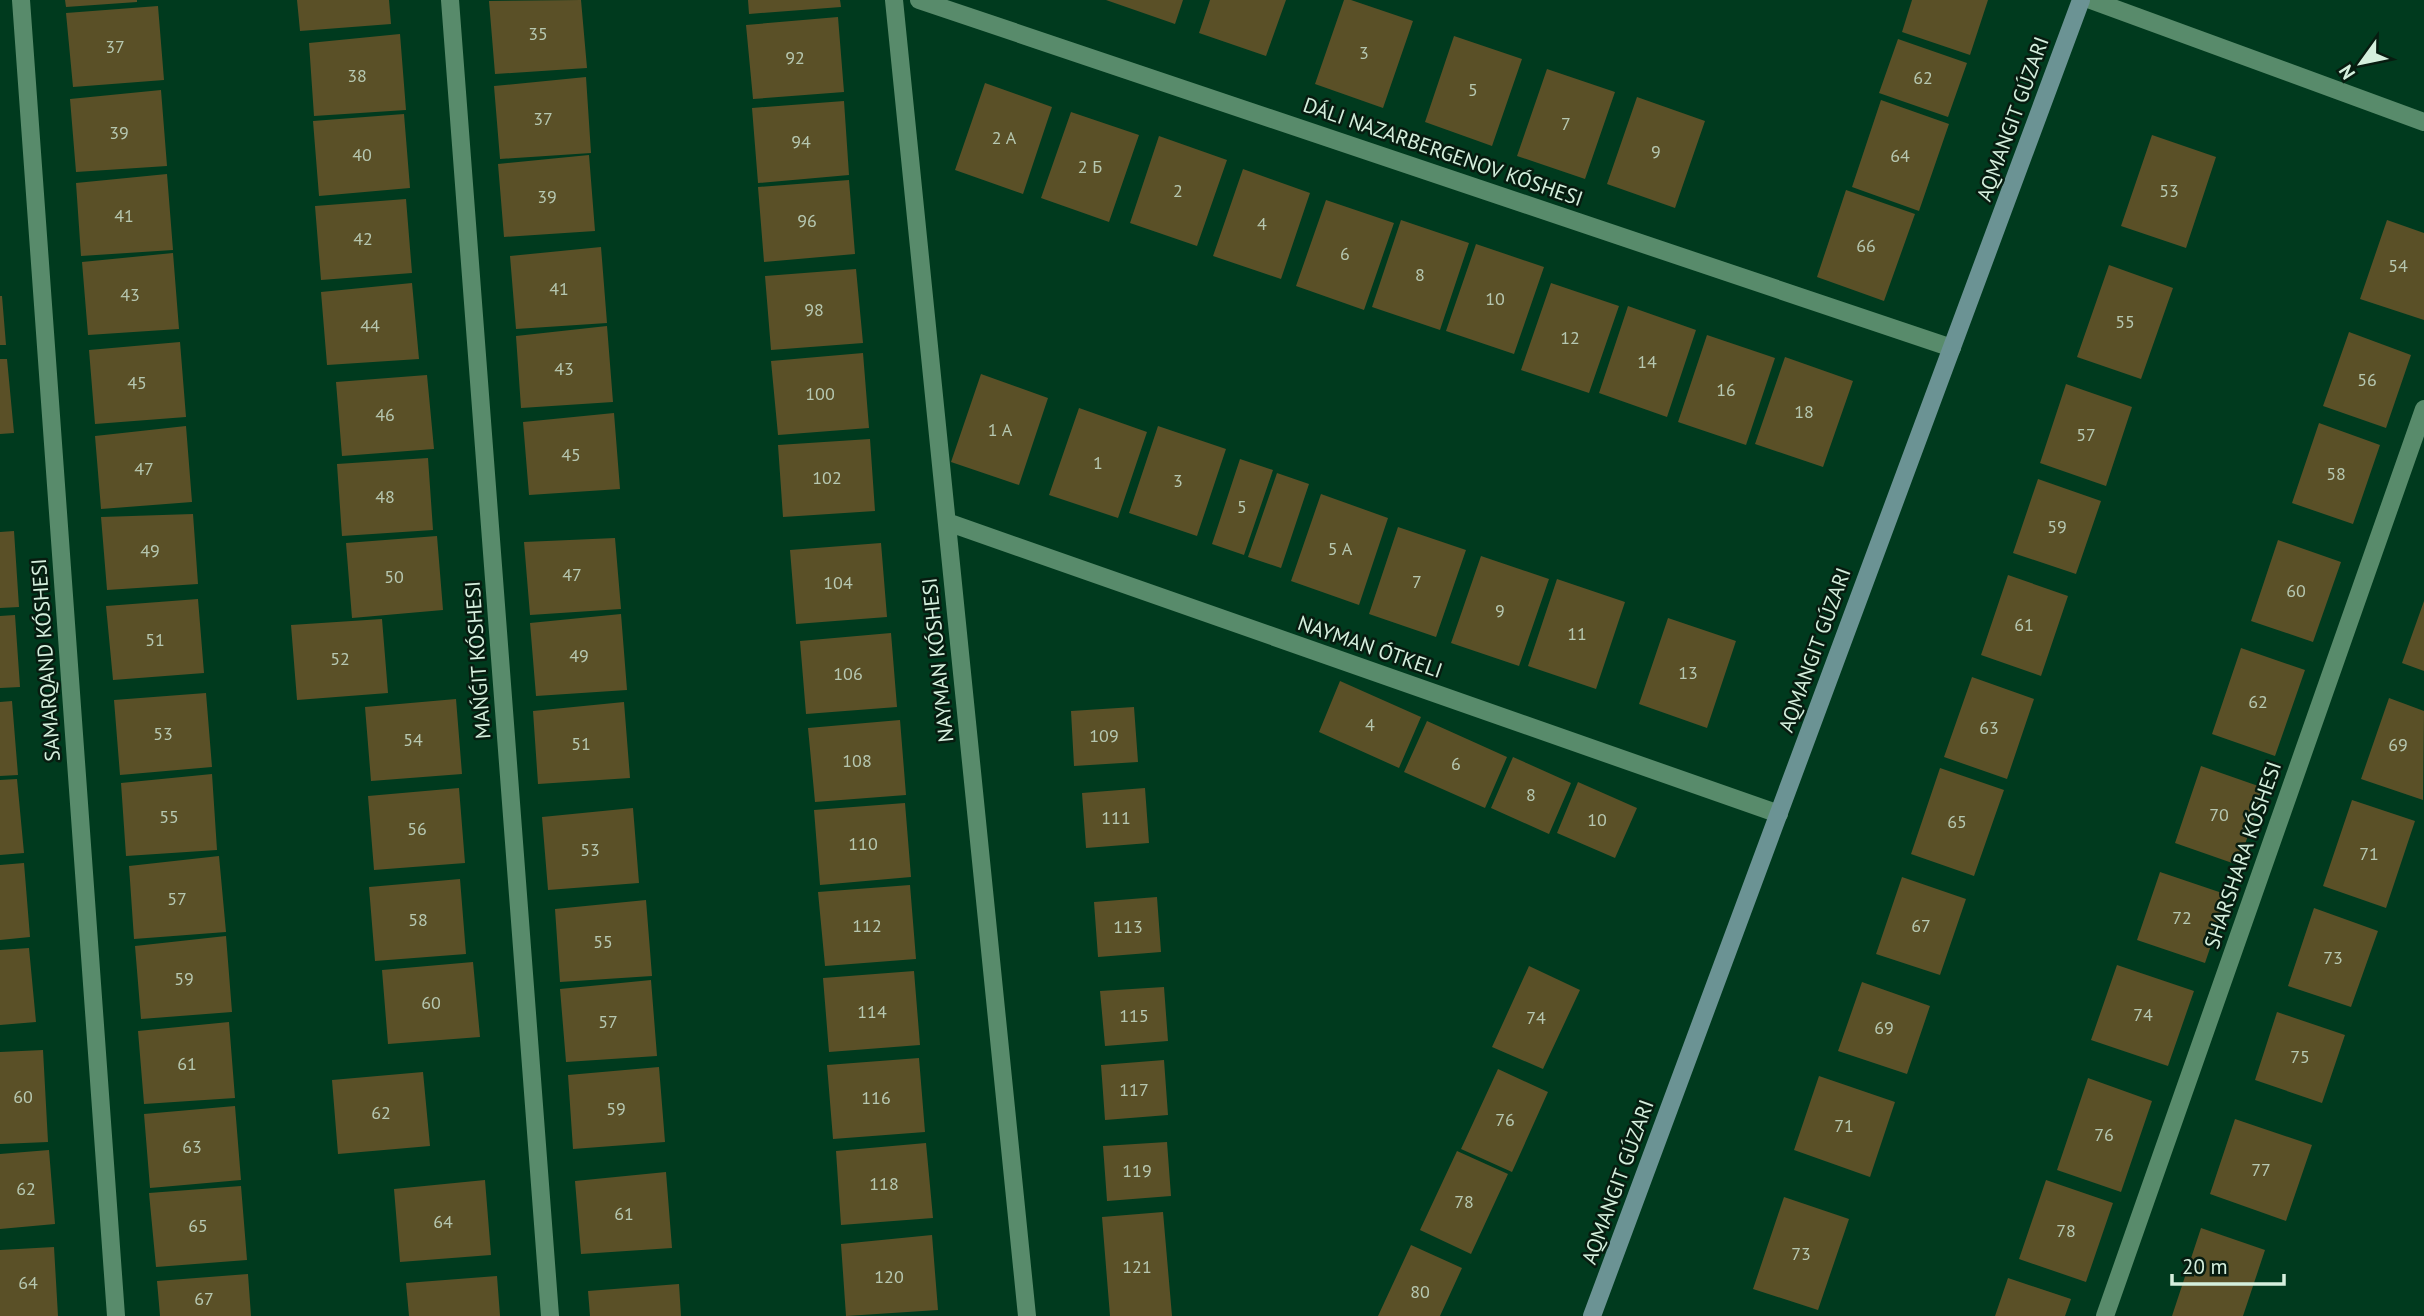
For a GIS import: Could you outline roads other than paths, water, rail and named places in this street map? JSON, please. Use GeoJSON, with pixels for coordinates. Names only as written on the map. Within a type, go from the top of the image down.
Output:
{"type":"FeatureCollection","features":[{"type":"Feature","properties":{"kind":"street","name":"SAMARQAND KÓSHESI"},"geometry":{"type":"LineString","coordinates":[[21,0],[116,1316]]}},
{"type":"Feature","properties":{"kind":"street"},"geometry":{"type":"LineString","coordinates":[[450,0],[551,1316]]}},
{"type":"Feature","properties":{"kind":"street","name":"NAYMAN KÓSHESI"},"geometry":{"type":"LineString","coordinates":[[894,0],[1027,1316]]}},
{"type":"Feature","properties":{"kind":"street","name":"DÁLI NAZARBERGENOV KÓSHESI"},"geometry":{"type":"LineString","coordinates":[[919,0],[1952,348]]}},
{"type":"Feature","properties":{"kind":"street"},"geometry":{"type":"LineString","coordinates":[[1592,1316],[2081,0]]}},
{"type":"Feature","properties":{"kind":"street"},"geometry":{"type":"LineString","coordinates":[[2091,0],[2424,122]]}},
{"type":"Feature","properties":{"kind":"street","name":"SHARSHARA KÓSHESI"},"geometry":{"type":"LineString","coordinates":[[2105,1316],[2424,409]]}},
{"type":"Feature","properties":{"kind":"street","name":"NAYMAN ÓTKELI"},"geometry":{"type":"LineString","coordinates":[[947,522],[1779,814]]}}]}
